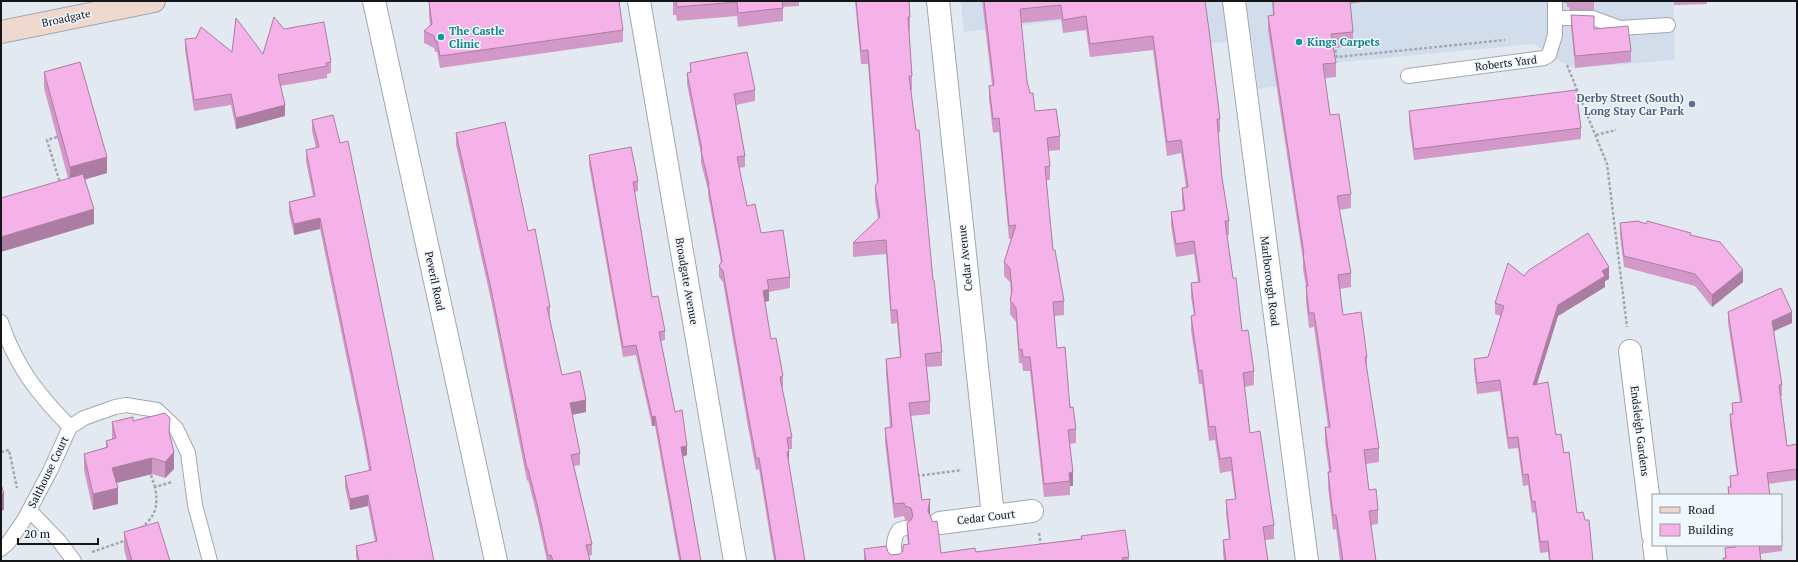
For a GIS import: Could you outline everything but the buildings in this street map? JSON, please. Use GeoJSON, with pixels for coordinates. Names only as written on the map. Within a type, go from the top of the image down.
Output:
{"type":"FeatureCollection","features":[{"type":"Feature","properties":{"kind":"main road","name":"Broadgate"},"geometry":{"type":"LineString","coordinates":[[1,32],[154,1]]}},
{"type":"Feature","properties":{"kind":"street","name":"Peveril Road"},"geometry":{"type":"LineString","coordinates":[[374,1],[496,561]]}},
{"type":"Feature","properties":{"kind":"street","name":"Broadgate Avenue"},"geometry":{"type":"LineString","coordinates":[[639,1],[735,561]]}},
{"type":"Feature","properties":{"kind":"street","name":"Cedar Avenue"},"geometry":{"type":"LineString","coordinates":[[938,1],[993,516]]}},
{"type":"Feature","properties":{"kind":"street","name":"Marlborough Road"},"geometry":{"type":"LineString","coordinates":[[1234,1],[1307,561]]}},
{"type":"Feature","properties":{"kind":"street","name":"Endsleigh Gardens"},"geometry":{"type":"LineString","coordinates":[[1630,352],[1652,527]]}},
{"type":"Feature","properties":{"kind":"street","name":"Cedar Court"},"geometry":{"type":"LineString","coordinates":[[936,524],[1032,511]]}},
{"type":"Feature","properties":{"kind":"street"},"geometry":{"type":"LineString","coordinates":[[1654,546],[1656,561]]}},
{"type":"Feature","properties":{"kind":"lane","name":"Roberts Yard"},"geometry":{"type":"LineString","coordinates":[[1408,76],[1544,58],[1549,55],[1555,35],[1555,1]]}},
{"type":"Feature","properties":{"kind":"lane"},"geometry":{"type":"LineString","coordinates":[[1556,18],[1594,18],[1620,28],[1668,26]]}},
{"type":"Feature","properties":{"kind":"lane"},"geometry":{"type":"LineString","coordinates":[[1,322],[8,344],[20,367],[42,398],[70,427]]}},
{"type":"Feature","properties":{"kind":"lane","name":"Salthouse Court"},"geometry":{"type":"LineString","coordinates":[[1,549],[8,543],[27,515],[50,471],[70,427],[84,418],[115,407],[126,405],[158,410],[176,428],[188,452],[195,505],[210,561]]}},
{"type":"Feature","properties":{"kind":"lane"},"geometry":{"type":"LineString","coordinates":[[27,515],[59,541],[73,559]]}},
{"type":"Feature","properties":{"kind":"lane"},"geometry":{"type":"LineString","coordinates":[[895,561],[893,544],[894,536],[898,530],[906,528]]}},
{"type":"Feature","properties":{"kind":"path"},"geometry":{"type":"LineString","coordinates":[[1555,35],[1607,164],[1630,352]]}},
{"type":"Feature","properties":{"kind":"path"},"geometry":{"type":"LineString","coordinates":[[1334,43],[1337,57],[1511,39]]}},
{"type":"Feature","properties":{"kind":"path"},"geometry":{"type":"LineString","coordinates":[[1596,135],[1616,130]]}},
{"type":"Feature","properties":{"kind":"path"},"geometry":{"type":"LineString","coordinates":[[54,187],[61,185],[47,140],[57,137]]}},
{"type":"Feature","properties":{"kind":"path"},"geometry":{"type":"LineString","coordinates":[[1,452],[9,450],[27,515]]}},
{"type":"Feature","properties":{"kind":"path"},"geometry":{"type":"LineString","coordinates":[[917,476],[988,467]]}},
{"type":"Feature","properties":{"kind":"path"},"geometry":{"type":"LineString","coordinates":[[135,533],[151,520],[157,502],[155,486],[151,475]]}},
{"type":"Feature","properties":{"kind":"path"},"geometry":{"type":"LineString","coordinates":[[155,486],[191,477]]}},
{"type":"Feature","properties":{"kind":"path"},"geometry":{"type":"LineString","coordinates":[[1032,511],[1036,511],[1041,547],[1049,546]]}},
{"type":"Feature","properties":{"kind":"path"},"geometry":{"type":"LineString","coordinates":[[73,559],[125,542],[130,537]]}},
{"type":"Feature","properties":{"kind":"shaded area"},"geometry":{"type":"Polygon","coordinates":[[[961,1],[1707,1],[1707,4],[1674,5],[1675,60],[1575,68],[1561,62],[1533,44],[1334,63],[1336,77],[1258,89],[1252,39],[1090,57],[1085,18],[964,32],[961,1]]]}},
{"type":"Feature","properties":{"kind":"place","name":"The Castle Clinic"},"geometry":{"type":"Point","coordinates":[441,37]}},
{"type":"Feature","properties":{"kind":"place","name":"Kings Carpets"},"geometry":{"type":"Point","coordinates":[1299,42]}},
{"type":"Feature","properties":{"kind":"place","name":"Derby Street (South) Long Stay Car Park"},"geometry":{"type":"Point","coordinates":[1692,104]}}]}
